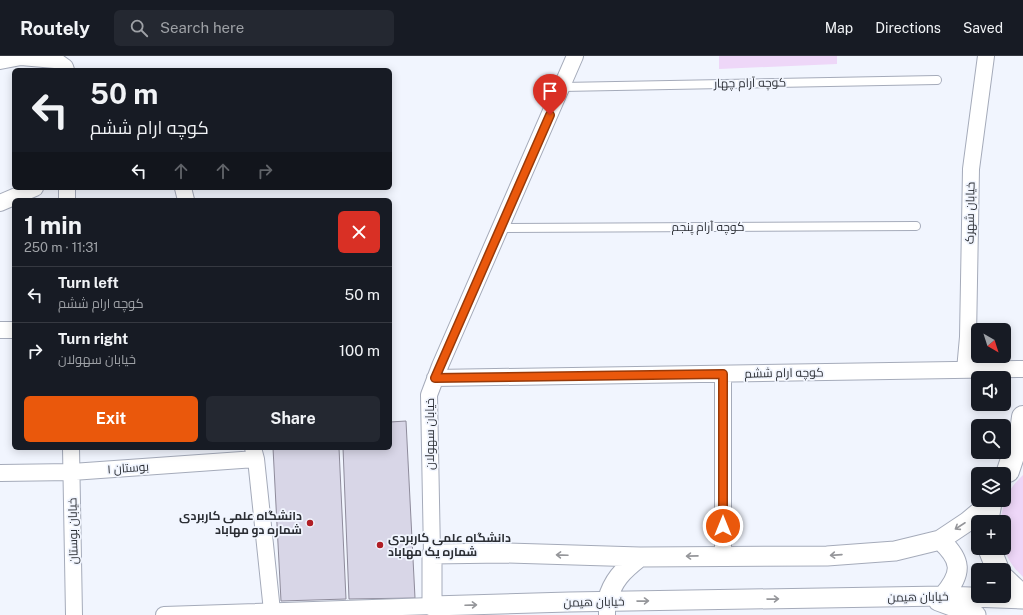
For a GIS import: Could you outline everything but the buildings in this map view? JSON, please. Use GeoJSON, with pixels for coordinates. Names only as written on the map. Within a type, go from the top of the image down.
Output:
{"type":"FeatureCollection","features":[{"type":"Feature","properties":{"kind":"main road"},"geometry":{"type":"LineString","coordinates":[[1012,469],[1023,417]]}},
{"type":"Feature","properties":{"kind":"main road"},"geometry":{"type":"LineString","coordinates":[[1011,586],[1023,598]]}},
{"type":"Feature","properties":{"kind":"street","name":"خیابان سهولان"},"geometry":{"type":"LineString","coordinates":[[432,554],[429,395],[435,378],[575,56]]}},
{"type":"Feature","properties":{"kind":"street","name":"خیابان شهرک"},"geometry":{"type":"LineString","coordinates":[[965,370],[968,337],[971,170],[986,56]]}},
{"type":"Feature","properties":{"kind":"street"},"geometry":{"type":"LineString","coordinates":[[0,61],[22,57],[55,60],[65,68]]}},
{"type":"Feature","properties":{"kind":"street"},"geometry":{"type":"LineString","coordinates":[[0,203],[30,190]]}},
{"type":"Feature","properties":{"kind":"street"},"geometry":{"type":"LineString","coordinates":[[0,330],[12,330]]}},
{"type":"Feature","properties":{"kind":"street","name":"کوچه ارام ششم"},"geometry":{"type":"LineString","coordinates":[[435,378],[1023,369]]}},
{"type":"Feature","properties":{"kind":"street"},"geometry":{"type":"LineString","coordinates":[[723,374],[723,556]]}},
{"type":"Feature","properties":{"kind":"street","name":"خیابان بوستان"},"geometry":{"type":"LineString","coordinates":[[71,450],[74,615]]}},
{"type":"Feature","properties":{"kind":"street"},"geometry":{"type":"LineString","coordinates":[[254,453],[272,611]]}},
{"type":"Feature","properties":{"kind":"street","name":"بوستان ۱"},"geometry":{"type":"LineString","coordinates":[[0,473],[72,472],[254,453]]}},
{"type":"Feature","properties":{"kind":"street"},"geometry":{"type":"LineString","coordinates":[[432,606],[432,554],[504,553],[640,557],[826,556],[895,551],[940,540],[990,508]]}},
{"type":"Feature","properties":{"kind":"street"},"geometry":{"type":"LineString","coordinates":[[934,596],[953,585],[957,575],[958,566],[955,557],[940,540]]}},
{"type":"Feature","properties":{"kind":"street"},"geometry":{"type":"LineString","coordinates":[[607,608],[611,588],[617,578],[625,568],[640,557]]}},
{"type":"Feature","properties":{"kind":"street"},"geometry":{"type":"LineString","coordinates":[[934,596],[976,615]]}},
{"type":"Feature","properties":{"kind":"street","name":"خیابان هیمن"},"geometry":{"type":"LineString","coordinates":[[164,615],[432,606],[607,608],[934,596],[1023,598]]}},
{"type":"Feature","properties":{"kind":"lane","name":"کوچه آرام چهار"},"geometry":{"type":"LineString","coordinates":[[562,87],[937,80]]}},
{"type":"Feature","properties":{"kind":"lane","name":"کوچه آرام پنجم"},"geometry":{"type":"LineString","coordinates":[[500,228],[916,226]]}},
{"type":"Feature","properties":{"kind":"shaded area"},"geometry":{"type":"Polygon","coordinates":[[[719,56],[837,56],[837,64],[719,69],[719,56]]]}},
{"type":"Feature","properties":{"kind":"shaded area"},"geometry":{"type":"Polygon","coordinates":[[[1023,475],[1023,577],[1016,570],[1007,555],[1011,555],[1011,515],[1002,515],[1003,507],[1011,507],[1011,489],[1023,475]]]}},
{"type":"Feature","properties":{"kind":"place","name":"دانشگاه علمی کاربردی شماره دو مهاباد"},"geometry":{"type":"Point","coordinates":[310,523]}},
{"type":"Feature","properties":{"kind":"place","name":"دانشگاه علمی کاربردی شماره یک مهاباد"},"geometry":{"type":"Point","coordinates":[380,545]}},
{"type":"Feature","properties":{"kind":"route"},"geometry":{"type":"LineString","coordinates":[[550,115],[435,378],[723,374],[723,526]]}}]}
